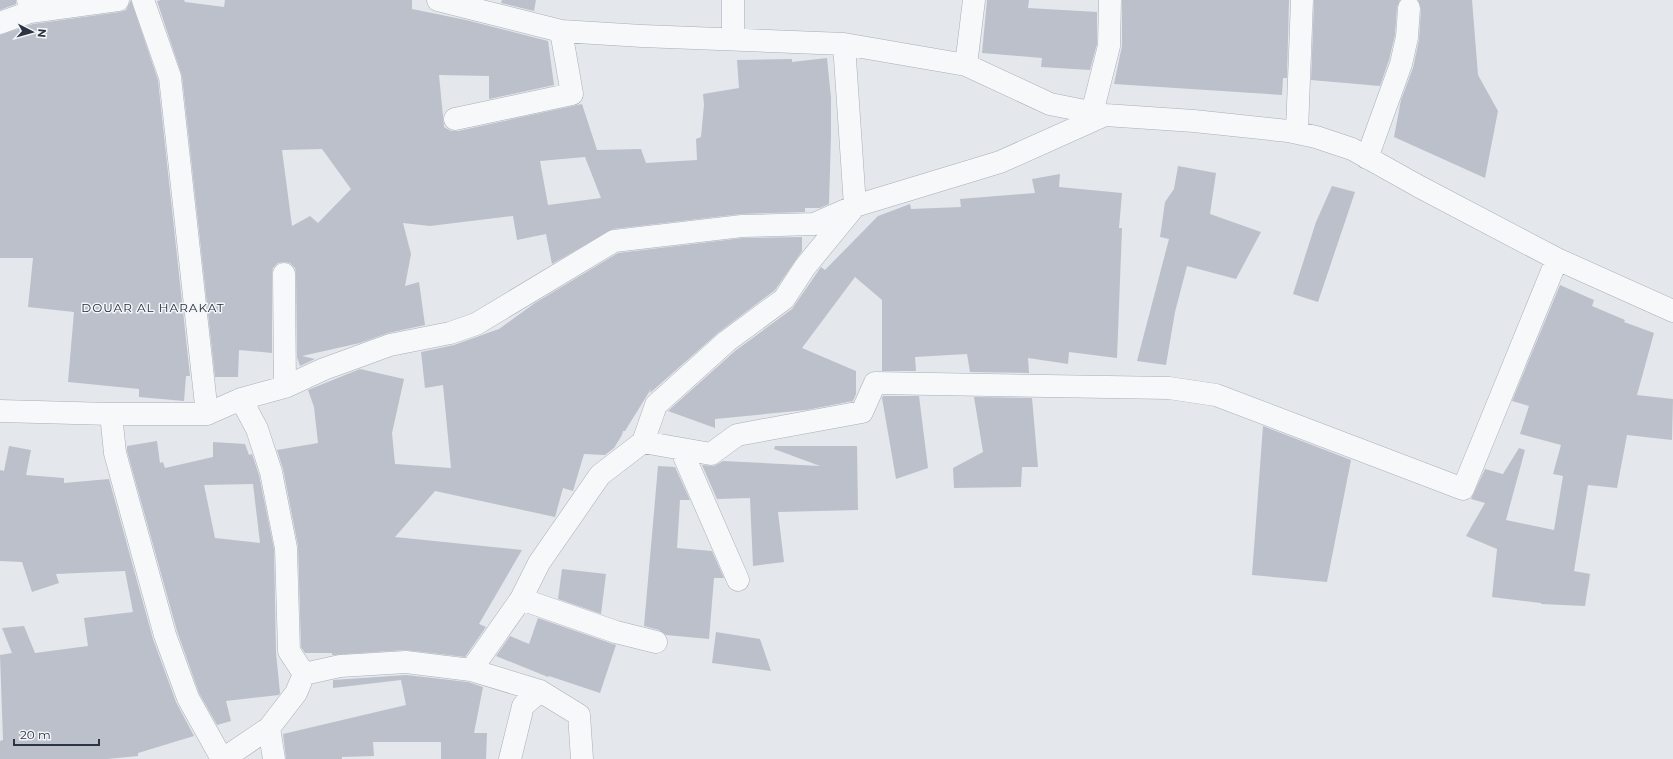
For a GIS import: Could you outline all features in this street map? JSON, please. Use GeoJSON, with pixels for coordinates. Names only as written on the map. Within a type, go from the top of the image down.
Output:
{"type":"FeatureCollection","features":[{"type":"Feature","properties":{"kind":"street"},"geometry":{"type":"LineString","coordinates":[[0,23],[29,6],[118,0]]}},
{"type":"Feature","properties":{"kind":"street"},"geometry":{"type":"LineString","coordinates":[[144,0],[170,77],[206,414]]}},
{"type":"Feature","properties":{"kind":"street"},"geometry":{"type":"LineString","coordinates":[[438,0],[561,31],[844,44],[966,65],[1050,104],[1099,114],[1194,121],[1297,132],[1352,149],[1557,259],[1673,311]]}},
{"type":"Feature","properties":{"kind":"street"},"geometry":{"type":"LineString","coordinates":[[732,39],[733,0]]}},
{"type":"Feature","properties":{"kind":"street"},"geometry":{"type":"LineString","coordinates":[[966,65],[974,0]]}},
{"type":"Feature","properties":{"kind":"street"},"geometry":{"type":"LineString","coordinates":[[1099,114],[1110,46],[1110,0]]}},
{"type":"Feature","properties":{"kind":"street"},"geometry":{"type":"LineString","coordinates":[[1297,132],[1302,0]]}},
{"type":"Feature","properties":{"kind":"street"},"geometry":{"type":"LineString","coordinates":[[1367,158],[1401,64],[1407,37],[1409,8]]}},
{"type":"Feature","properties":{"kind":"street"},"geometry":{"type":"LineString","coordinates":[[455,119],[572,94],[561,31]]}},
{"type":"Feature","properties":{"kind":"street"},"geometry":{"type":"LineString","coordinates":[[471,670],[521,599],[539,563],[600,475],[643,442],[656,405],[727,341],[784,299],[805,267],[855,206],[844,44]]}},
{"type":"Feature","properties":{"kind":"street"},"geometry":{"type":"LineString","coordinates":[[0,411],[111,414],[206,414],[241,400],[285,387],[324,369],[390,345],[450,333],[476,324],[614,241],[742,226],[814,224],[855,206],[1000,162],[1099,114]]}},
{"type":"Feature","properties":{"kind":"street"},"geometry":{"type":"LineString","coordinates":[[643,442],[711,454],[737,435],[862,412],[876,383],[1169,388],[1216,395],[1463,489],[1557,259]]}},
{"type":"Feature","properties":{"kind":"street"},"geometry":{"type":"LineString","coordinates":[[284,274],[285,387]]}},
{"type":"Feature","properties":{"kind":"street"},"geometry":{"type":"LineString","coordinates":[[241,400],[257,429],[271,472],[286,548],[289,650],[304,674]]}},
{"type":"Feature","properties":{"kind":"street"},"geometry":{"type":"LineString","coordinates":[[111,414],[115,453],[165,635],[188,698],[222,759],[269,728],[296,693],[304,674]]}},
{"type":"Feature","properties":{"kind":"street"},"geometry":{"type":"LineString","coordinates":[[681,449],[738,580]]}},
{"type":"Feature","properties":{"kind":"street"},"geometry":{"type":"LineString","coordinates":[[521,599],[616,632],[656,642]]}},
{"type":"Feature","properties":{"kind":"street"},"geometry":{"type":"LineString","coordinates":[[304,674],[340,666],[406,662],[471,670],[540,691],[579,716],[582,759]]}},
{"type":"Feature","properties":{"kind":"street"},"geometry":{"type":"LineString","coordinates":[[510,759],[523,706],[540,691]]}},
{"type":"Feature","properties":{"kind":"street"},"geometry":{"type":"LineString","coordinates":[[269,728],[274,759]]}},
{"type":"Feature","properties":{"kind":"building"},"geometry":{"type":"Polygon","coordinates":[[[0,0],[16,0],[16,4],[0,10],[0,0]]]}},
{"type":"Feature","properties":{"kind":"building"},"geometry":{"type":"Polygon","coordinates":[[[131,0],[158,80],[190,376],[186,376],[184,401],[139,397],[139,389],[68,382],[74,312],[28,307],[33,258],[0,258],[0,35],[33,24],[120,12],[126,10],[131,0]]]}},
{"type":"Feature","properties":{"kind":"building"},"geometry":{"type":"Polygon","coordinates":[[[184,0],[185,2],[224,7],[225,0],[412,0],[412,9],[466,20],[548,41],[554,85],[489,99],[489,76],[439,75],[444,127],[451,131],[458,131],[582,104],[597,150],[641,149],[646,163],[697,160],[696,139],[701,137],[704,105],[703,94],[739,88],[737,60],[792,59],[792,62],[827,58],[831,98],[829,204],[820,208],[805,208],[805,212],[741,214],[613,229],[552,264],[546,234],[517,240],[513,216],[430,226],[403,223],[411,254],[405,286],[419,282],[425,325],[388,333],[360,343],[302,356],[315,359],[300,366],[297,357],[295,268],[290,263],[278,263],[273,268],[272,274],[272,353],[239,350],[238,377],[215,377],[182,76],[157,1],[184,0]],[[322,149],[282,150],[292,226],[310,216],[318,223],[351,189],[322,149]],[[585,157],[540,161],[548,205],[601,198],[585,157]]]}},
{"type":"Feature","properties":{"kind":"building"},"geometry":{"type":"Polygon","coordinates":[[[502,0],[536,0],[534,11],[501,3],[502,0]]]}},
{"type":"Feature","properties":{"kind":"building"},"geometry":{"type":"Polygon","coordinates":[[[987,0],[1029,0],[1028,8],[1097,12],[1097,44],[1090,70],[1041,67],[1042,58],[982,53],[987,0]]]}},
{"type":"Feature","properties":{"kind":"building"},"geometry":{"type":"Polygon","coordinates":[[[1122,0],[1289,0],[1287,78],[1283,78],[1282,95],[1114,84],[1122,46],[1122,0]]]}},
{"type":"Feature","properties":{"kind":"building"},"geometry":{"type":"Polygon","coordinates":[[[1314,0],[1400,0],[1397,7],[1395,35],[1389,60],[1380,86],[1311,80],[1314,0]]]}},
{"type":"Feature","properties":{"kind":"building"},"geometry":{"type":"Polygon","coordinates":[[[1418,0],[1472,0],[1478,75],[1498,111],[1485,178],[1394,137],[1401,100],[1413,68],[1419,40],[1421,9],[1418,0]]]}},
{"type":"Feature","properties":{"kind":"building"},"geometry":{"type":"Polygon","coordinates":[[[1178,166],[1216,173],[1210,214],[1261,232],[1236,279],[1187,266],[1175,312],[1166,365],[1137,361],[1169,239],[1160,237],[1165,202],[1174,189],[1178,166]]]}},
{"type":"Feature","properties":{"kind":"building"},"geometry":{"type":"Polygon","coordinates":[[[1060,174],[1059,187],[1122,193],[1119,228],[1122,228],[1117,358],[1069,352],[1068,364],[1028,358],[1029,373],[970,372],[967,354],[915,357],[916,371],[882,371],[882,300],[855,277],[802,348],[856,371],[856,394],[853,401],[806,410],[715,419],[715,428],[668,411],[735,351],[792,309],[821,267],[825,270],[878,216],[910,204],[911,209],[961,207],[960,199],[1035,193],[1032,179],[1060,174]]]}},
{"type":"Feature","properties":{"kind":"building"},"geometry":{"type":"Polygon","coordinates":[[[1332,186],[1355,192],[1318,302],[1293,294],[1316,222],[1332,186]]]}},
{"type":"Feature","properties":{"kind":"building"},"geometry":{"type":"Polygon","coordinates":[[[802,237],[802,251],[775,290],[719,332],[650,393],[651,389],[625,431],[623,431],[614,448],[605,455],[584,454],[573,491],[563,488],[555,517],[435,491],[395,537],[522,550],[479,624],[486,627],[465,657],[405,650],[332,655],[332,653],[305,653],[301,647],[298,546],[283,469],[277,450],[318,443],[314,407],[308,390],[360,369],[404,379],[392,433],[395,464],[451,468],[443,385],[425,388],[421,352],[454,345],[499,329],[535,303],[618,253],[743,238],[802,237]]]}},
{"type":"Feature","properties":{"kind":"building"},"geometry":{"type":"Polygon","coordinates":[[[1560,285],[1594,300],[1592,306],[1625,320],[1624,322],[1654,333],[1637,395],[1673,399],[1672,440],[1627,435],[1617,488],[1588,485],[1574,571],[1590,574],[1585,606],[1541,604],[1492,597],[1497,549],[1466,536],[1485,503],[1471,499],[1485,469],[1503,474],[1519,448],[1525,450],[1506,520],[1554,530],[1563,476],[1553,474],[1561,445],[1520,434],[1529,406],[1512,401],[1560,285]]]}},
{"type":"Feature","properties":{"kind":"building"},"geometry":{"type":"Polygon","coordinates":[[[883,396],[919,396],[928,468],[896,479],[882,398],[883,396]]]}},
{"type":"Feature","properties":{"kind":"building"},"geometry":{"type":"Polygon","coordinates":[[[974,397],[1032,398],[1038,467],[1022,467],[1021,487],[954,488],[953,468],[983,452],[974,397]]]}},
{"type":"Feature","properties":{"kind":"building"},"geometry":{"type":"Polygon","coordinates":[[[1263,426],[1351,460],[1327,582],[1252,575],[1263,426]]]}},
{"type":"Feature","properties":{"kind":"building"},"geometry":{"type":"Polygon","coordinates":[[[157,441],[160,463],[163,462],[165,468],[213,457],[213,442],[245,444],[249,455],[252,454],[259,475],[274,549],[276,653],[280,693],[279,695],[226,701],[231,721],[217,725],[199,693],[177,631],[127,451],[127,446],[157,441]],[[253,484],[204,485],[215,538],[260,543],[253,484]]]}},
{"type":"Feature","properties":{"kind":"building"},"geometry":{"type":"Polygon","coordinates":[[[9,446],[31,450],[26,475],[64,478],[64,483],[109,479],[153,639],[176,702],[194,736],[138,753],[138,756],[107,759],[0,759],[0,741],[3,740],[0,655],[12,653],[2,628],[24,626],[35,653],[88,646],[84,618],[133,612],[125,571],[56,574],[59,583],[32,592],[22,562],[0,561],[0,470],[4,471],[9,446]]]}},
{"type":"Feature","properties":{"kind":"building"},"geometry":{"type":"Polygon","coordinates":[[[775,446],[857,446],[858,510],[778,512],[784,562],[753,566],[750,498],[717,499],[702,465],[714,466],[723,461],[820,466],[774,449],[775,446]]]}},
{"type":"Feature","properties":{"kind":"building"},"geometry":{"type":"Polygon","coordinates":[[[658,466],[675,467],[690,500],[680,500],[677,548],[712,551],[724,578],[714,578],[709,639],[666,635],[659,630],[644,626],[658,466]]]}},
{"type":"Feature","properties":{"kind":"building"},"geometry":{"type":"Polygon","coordinates":[[[562,569],[606,574],[601,614],[558,599],[562,569]]]}},
{"type":"Feature","properties":{"kind":"building"},"geometry":{"type":"Polygon","coordinates":[[[538,618],[616,645],[600,693],[549,676],[548,677],[496,656],[510,636],[529,644],[538,618]]]}},
{"type":"Feature","properties":{"kind":"building"},"geometry":{"type":"Polygon","coordinates":[[[716,632],[760,639],[771,671],[712,663],[716,632]]]}},
{"type":"Feature","properties":{"kind":"building"},"geometry":{"type":"Polygon","coordinates":[[[406,675],[468,682],[483,687],[474,733],[487,733],[486,759],[441,759],[441,742],[373,742],[374,756],[342,757],[342,759],[286,759],[283,734],[406,705],[401,680],[333,688],[333,680],[406,675]]]}},
{"type":"Feature","properties":{"kind":"district","name":"DOUAR AL HARAKAT"},"geometry":{"type":"Point","coordinates":[153,308]}}]}
